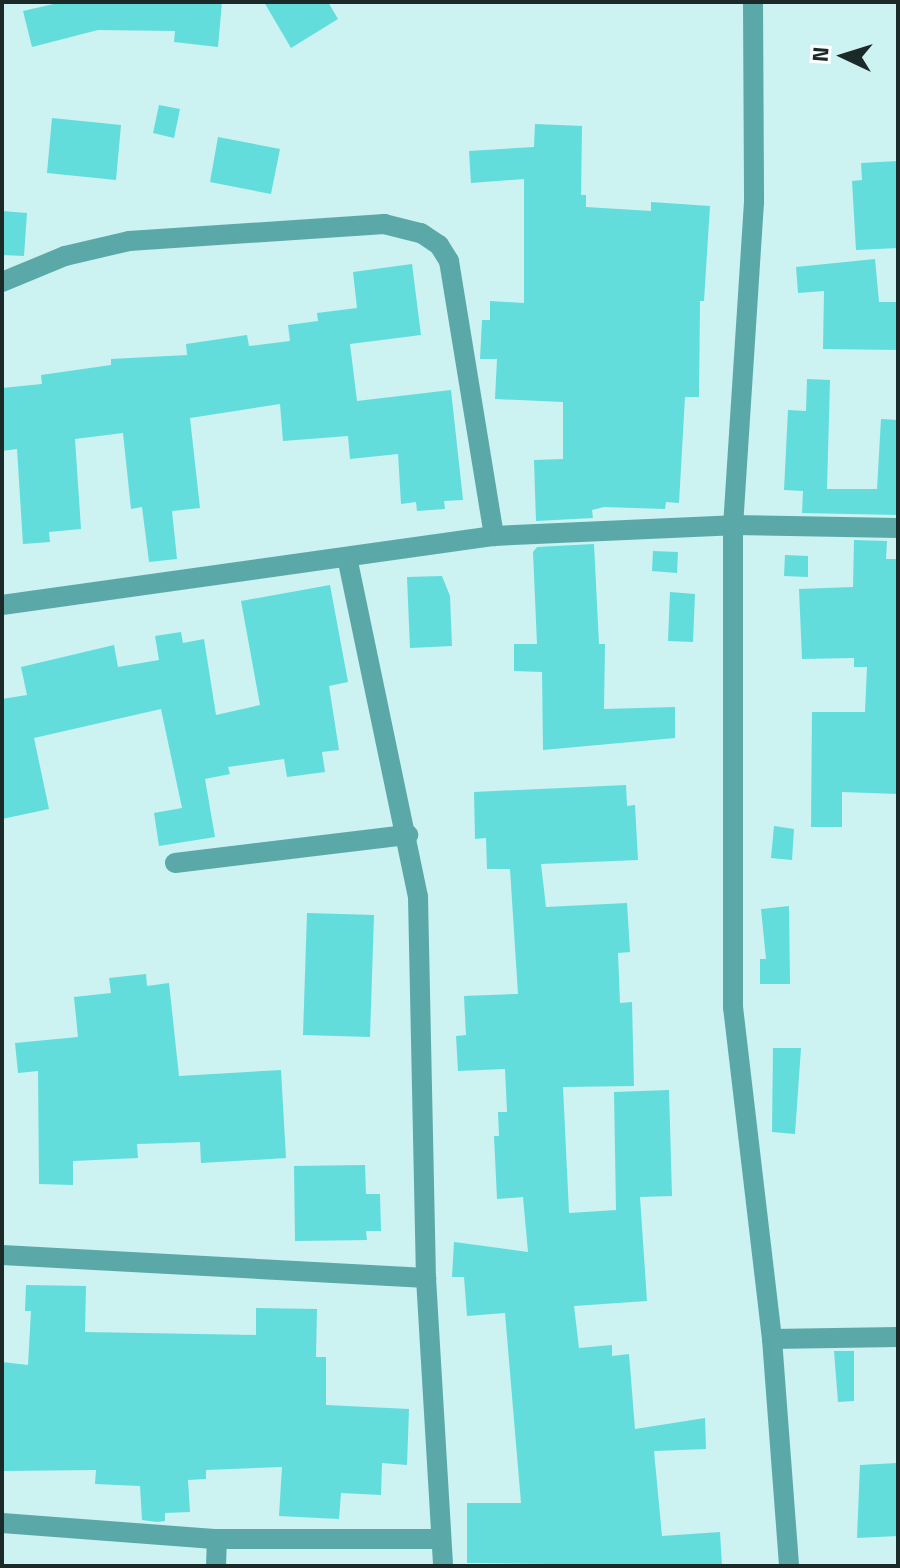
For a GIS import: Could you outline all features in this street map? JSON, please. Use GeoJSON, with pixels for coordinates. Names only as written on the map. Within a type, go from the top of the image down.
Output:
{"type":"FeatureCollection","features":[{"type":"Feature","properties":{"kind":"street"},"geometry":{"type":"LineString","coordinates":[[753,2],[754,202],[733,525],[733,1007],[772,1339],[789,1566]]}},
{"type":"Feature","properties":{"kind":"street"},"geometry":{"type":"LineString","coordinates":[[2,282],[65,256],[129,241],[384,224],[421,233],[439,245],[449,261],[494,536]]}},
{"type":"Feature","properties":{"kind":"street"},"geometry":{"type":"LineString","coordinates":[[2,605],[494,536],[733,525],[898,528]]}},
{"type":"Feature","properties":{"kind":"street"},"geometry":{"type":"LineString","coordinates":[[347,557],[408,835],[418,897],[426,1278],[443,1566]]}},
{"type":"Feature","properties":{"kind":"street"},"geometry":{"type":"LineString","coordinates":[[175,863],[408,835]]}},
{"type":"Feature","properties":{"kind":"street"},"geometry":{"type":"LineString","coordinates":[[2,1255],[426,1278]]}},
{"type":"Feature","properties":{"kind":"street"},"geometry":{"type":"LineString","coordinates":[[772,1339],[898,1337]]}},
{"type":"Feature","properties":{"kind":"street"},"geometry":{"type":"LineString","coordinates":[[2,1523],[217,1539],[440,1539]]}},
{"type":"Feature","properties":{"kind":"street"},"geometry":{"type":"LineString","coordinates":[[216,1566],[217,1539]]}},
{"type":"Feature","properties":{"kind":"building"},"geometry":{"type":"Polygon","coordinates":[[[62,2],[222,2],[218,47],[174,42],[175,31],[98,30],[32,47],[23,11],[62,2]]]}},
{"type":"Feature","properties":{"kind":"building"},"geometry":{"type":"Polygon","coordinates":[[[264,2],[328,2],[338,19],[291,48],[264,2]]]}},
{"type":"Feature","properties":{"kind":"building"},"geometry":{"type":"Polygon","coordinates":[[[159,105],[180,109],[174,138],[153,133],[159,105]]]}},
{"type":"Feature","properties":{"kind":"building"},"geometry":{"type":"Polygon","coordinates":[[[52,118],[121,125],[116,180],[47,173],[52,118]]]}},
{"type":"Feature","properties":{"kind":"building"},"geometry":{"type":"Polygon","coordinates":[[[535,124],[582,126],[581,195],[586,195],[586,207],[651,211],[651,202],[710,206],[704,301],[700,301],[699,397],[685,397],[679,503],[666,502],[665,509],[604,507],[592,510],[593,518],[536,521],[534,460],[563,459],[563,402],[495,399],[497,359],[480,359],[482,320],[490,320],[490,301],[524,303],[524,179],[471,183],[469,151],[534,147],[535,124]]]}},
{"type":"Feature","properties":{"kind":"building"},"geometry":{"type":"Polygon","coordinates":[[[218,137],[280,149],[271,194],[210,182],[218,137]]]}},
{"type":"Feature","properties":{"kind":"building"},"geometry":{"type":"Polygon","coordinates":[[[898,161],[898,248],[856,250],[852,181],[862,180],[861,163],[898,161]]]}},
{"type":"Feature","properties":{"kind":"building"},"geometry":{"type":"Polygon","coordinates":[[[2,211],[27,213],[24,256],[2,255],[2,211]]]}},
{"type":"Feature","properties":{"kind":"building"},"geometry":{"type":"Polygon","coordinates":[[[875,259],[879,302],[898,302],[898,350],[823,349],[824,291],[798,293],[796,267],[875,259]]]}},
{"type":"Feature","properties":{"kind":"building"},"geometry":{"type":"Polygon","coordinates":[[[412,264],[421,335],[350,344],[357,401],[451,390],[463,500],[444,501],[445,509],[417,511],[416,502],[401,504],[398,454],[350,459],[348,436],[283,441],[280,404],[190,418],[200,508],[172,511],[177,559],[149,562],[142,507],[131,509],[123,433],[75,439],[81,529],[49,532],[50,542],[23,544],[17,449],[2,451],[2,388],[42,384],[41,375],[111,365],[111,359],[187,355],[186,344],[247,335],[249,346],[290,341],[288,325],[318,321],[317,313],[357,308],[353,272],[412,264]]]}},
{"type":"Feature","properties":{"kind":"building"},"geometry":{"type":"Polygon","coordinates":[[[807,379],[830,380],[827,489],[877,489],[881,419],[898,420],[898,515],[802,513],[803,491],[784,490],[788,410],[806,411],[807,379]]]}},
{"type":"Feature","properties":{"kind":"building"},"geometry":{"type":"Polygon","coordinates":[[[854,540],[887,541],[886,559],[898,559],[898,794],[842,792],[842,827],[811,827],[812,712],[865,712],[867,667],[854,667],[854,658],[802,659],[799,589],[853,587],[854,540]]]}},
{"type":"Feature","properties":{"kind":"building"},"geometry":{"type":"Polygon","coordinates":[[[594,544],[599,644],[605,644],[604,709],[675,707],[675,738],[543,750],[542,672],[514,671],[514,644],[537,644],[533,552],[537,547],[594,544]]]}},
{"type":"Feature","properties":{"kind":"building"},"geometry":{"type":"Polygon","coordinates":[[[653,551],[678,552],[677,573],[652,571],[653,551]]]}},
{"type":"Feature","properties":{"kind":"building"},"geometry":{"type":"Polygon","coordinates":[[[785,555],[808,556],[808,577],[784,576],[785,555]]]}},
{"type":"Feature","properties":{"kind":"building"},"geometry":{"type":"Polygon","coordinates":[[[442,576],[450,596],[452,646],[410,648],[407,577],[442,576]]]}},
{"type":"Feature","properties":{"kind":"building"},"geometry":{"type":"Polygon","coordinates":[[[330,585],[348,682],[329,686],[339,750],[322,752],[325,772],[287,777],[284,759],[228,767],[230,774],[205,779],[215,837],[159,846],[154,813],[182,808],[161,709],[34,738],[49,809],[2,819],[2,699],[27,695],[21,667],[114,645],[118,667],[159,660],[155,636],[181,632],[183,643],[204,639],[216,715],[260,705],[241,601],[330,585]]]}},
{"type":"Feature","properties":{"kind":"building"},"geometry":{"type":"Polygon","coordinates":[[[670,592],[695,594],[693,642],[668,641],[670,592]]]}},
{"type":"Feature","properties":{"kind":"building"},"geometry":{"type":"Polygon","coordinates":[[[626,785],[627,806],[635,805],[638,860],[541,864],[546,907],[627,903],[630,952],[618,953],[620,1003],[632,1002],[634,1086],[563,1087],[569,1213],[616,1210],[614,1092],[669,1090],[672,1196],[640,1197],[647,1301],[574,1306],[579,1348],[612,1345],[612,1356],[629,1354],[635,1429],[705,1418],[706,1449],[654,1451],[662,1536],[720,1532],[722,1566],[467,1563],[467,1503],[521,1503],[505,1313],[467,1316],[464,1277],[452,1277],[454,1242],[528,1252],[523,1197],[497,1199],[494,1136],[499,1136],[498,1112],[507,1112],[505,1069],[458,1071],[456,1036],[466,1035],[464,996],[518,994],[510,869],[487,869],[486,838],[475,839],[474,792],[626,785]]]}},
{"type":"Feature","properties":{"kind":"building"},"geometry":{"type":"Polygon","coordinates":[[[774,826],[794,829],[792,860],[771,858],[774,826]]]}},
{"type":"Feature","properties":{"kind":"building"},"geometry":{"type":"Polygon","coordinates":[[[789,906],[790,984],[760,984],[760,959],[766,959],[761,909],[789,906]]]}},
{"type":"Feature","properties":{"kind":"building"},"geometry":{"type":"Polygon","coordinates":[[[307,913],[374,915],[370,1037],[303,1035],[307,913]]]}},
{"type":"Feature","properties":{"kind":"building"},"geometry":{"type":"Polygon","coordinates":[[[146,974],[147,986],[169,983],[179,1076],[281,1070],[286,1158],[201,1163],[200,1142],[137,1144],[138,1158],[73,1161],[73,1185],[39,1184],[38,1071],[18,1073],[15,1043],[78,1037],[74,997],[111,993],[109,978],[146,974]]]}},
{"type":"Feature","properties":{"kind":"building"},"geometry":{"type":"Polygon","coordinates":[[[773,1048],[801,1048],[795,1134],[772,1132],[773,1048]]]}},
{"type":"Feature","properties":{"kind":"building"},"geometry":{"type":"Polygon","coordinates":[[[365,1165],[366,1194],[380,1194],[381,1231],[366,1231],[367,1240],[295,1241],[294,1166],[365,1165]]]}},
{"type":"Feature","properties":{"kind":"building"},"geometry":{"type":"Polygon","coordinates":[[[26,1285],[86,1286],[85,1332],[256,1335],[256,1308],[317,1309],[316,1357],[326,1357],[326,1405],[409,1409],[407,1465],[382,1463],[381,1495],[341,1493],[339,1519],[279,1516],[282,1467],[206,1470],[206,1479],[188,1480],[190,1512],[165,1513],[165,1521],[157,1522],[142,1520],[140,1486],[95,1484],[96,1470],[2,1471],[2,1362],[28,1365],[31,1311],[25,1311],[26,1285]]]}},
{"type":"Feature","properties":{"kind":"building"},"geometry":{"type":"Polygon","coordinates":[[[834,1351],[854,1351],[854,1401],[838,1402],[834,1351]]]}},
{"type":"Feature","properties":{"kind":"building"},"geometry":{"type":"Polygon","coordinates":[[[897,1463],[898,1536],[857,1538],[860,1465],[897,1463]]]}}]}
